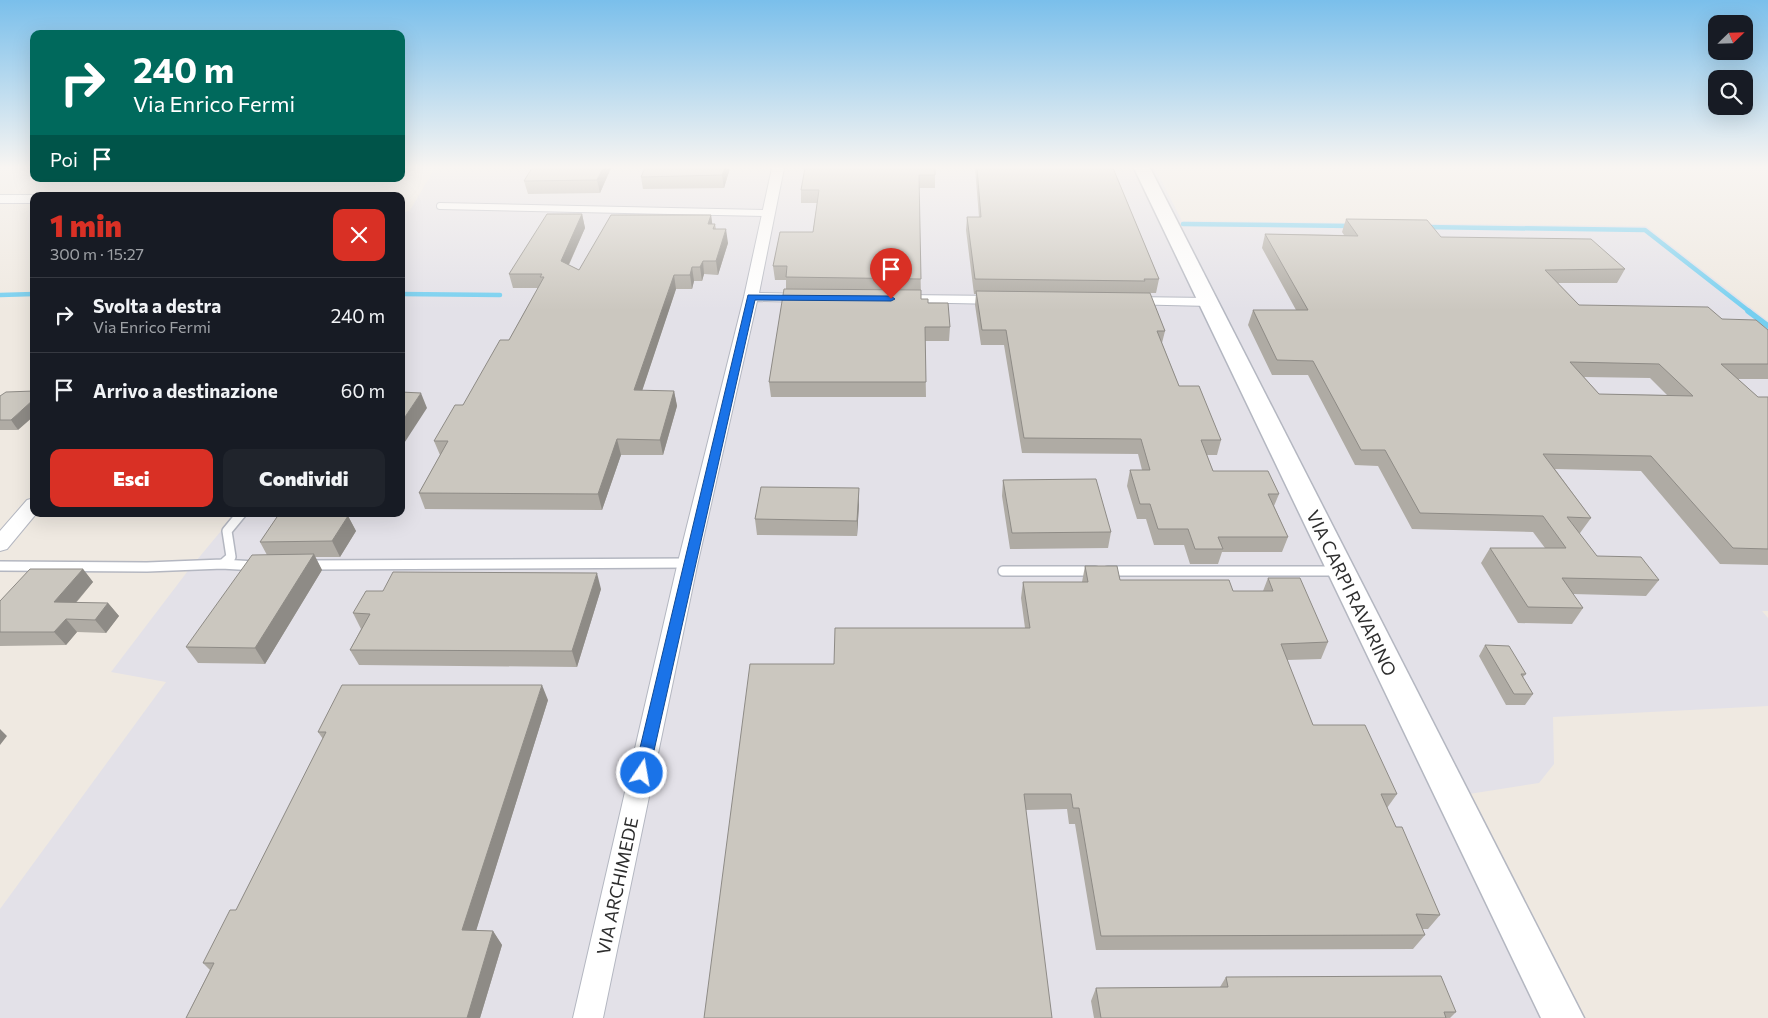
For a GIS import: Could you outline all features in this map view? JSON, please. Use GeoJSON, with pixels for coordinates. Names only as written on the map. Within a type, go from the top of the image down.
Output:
{"type":"FeatureCollection","features":[{"type":"Feature","properties":{"kind":"main road","name":"VIA CARPI RAVARINO"},"geometry":{"type":"LineString","coordinates":[[1166,216],[1562,1018]]}},
{"type":"Feature","properties":{"kind":"street","name":"VIA ARCHIMEDE"},"geometry":{"type":"LineString","coordinates":[[588,1018],[688,563],[751,297],[767,216]]}},
{"type":"Feature","properties":{"kind":"street"},"geometry":{"type":"LineString","coordinates":[[751,297],[821,298]]}},
{"type":"Feature","properties":{"kind":"street"},"geometry":{"type":"LineString","coordinates":[[891,299],[1020,300]]}},
{"type":"Feature","properties":{"kind":"street"},"geometry":{"type":"LineString","coordinates":[[1110,301],[1210,302]]}},
{"type":"Feature","properties":{"kind":"street"},"geometry":{"type":"LineString","coordinates":[[0,544],[30,509]]}},
{"type":"Feature","properties":{"kind":"lane"},"geometry":{"type":"LineString","coordinates":[[221,564],[231,557],[227,531],[239,517]]}},
{"type":"Feature","properties":{"kind":"lane"},"geometry":{"type":"LineString","coordinates":[[301,565],[688,563]]}},
{"type":"Feature","properties":{"kind":"lane"},"geometry":{"type":"LineString","coordinates":[[0,566],[147,567],[221,564],[264,565]]}},
{"type":"Feature","properties":{"kind":"lane"},"geometry":{"type":"LineString","coordinates":[[1003,571],[1340,571]]}},
{"type":"Feature","properties":{"kind":"shaded area"},"geometry":{"type":"Polygon","coordinates":[[[405,216],[1179,216],[1182,221],[1646,226],[1768,321],[1768,611],[1762,611],[1768,618],[1768,706],[1553,717],[1554,764],[1539,783],[1469,794],[1585,1018],[0,1018],[0,909],[166,682],[111,672],[187,572],[233,517],[405,517],[405,216]]]}},
{"type":"Feature","properties":{"kind":"building"},"geometry":{"type":"Polygon","coordinates":[[[546,216],[581,216],[561,261],[579,270],[611,216],[711,216],[708,224],[715,224],[713,229],[726,229],[716,261],[703,261],[700,267],[692,267],[690,275],[674,275],[634,390],[674,391],[660,440],[617,439],[598,494],[419,493],[448,441],[434,441],[455,405],[463,405],[500,340],[509,340],[544,277],[540,277],[542,274],[509,274],[546,216]]]}},
{"type":"Feature","properties":{"kind":"building"},"geometry":{"type":"Polygon","coordinates":[[[815,216],[920,216],[921,279],[786,277],[787,266],[773,266],[780,232],[813,232],[815,216]]]}},
{"type":"Feature","properties":{"kind":"building"},"geometry":{"type":"Polygon","coordinates":[[[1133,216],[1159,279],[1144,279],[1145,281],[975,279],[967,217],[1133,216]]]}},
{"type":"Feature","properties":{"kind":"building"},"geometry":{"type":"Polygon","coordinates":[[[1346,219],[1427,220],[1441,237],[1591,239],[1625,269],[1545,270],[1579,305],[1708,307],[1722,319],[1756,320],[1768,330],[1768,364],[1721,364],[1758,397],[1768,397],[1768,549],[1733,548],[1651,456],[1543,454],[1591,518],[1567,517],[1597,556],[1641,557],[1659,580],[1562,578],[1583,608],[1528,607],[1490,548],[1566,548],[1543,516],[1420,513],[1385,450],[1361,450],[1313,361],[1277,360],[1253,310],[1308,310],[1265,234],[1358,236],[1346,219]],[[1570,362],[1599,394],[1693,396],[1659,364],[1570,362]]]}},
{"type":"Feature","properties":{"kind":"building"},"geometry":{"type":"Polygon","coordinates":[[[784,289],[921,290],[921,299],[928,299],[928,303],[948,303],[950,327],[925,327],[926,382],[769,382],[784,289]]]}},
{"type":"Feature","properties":{"kind":"building"},"geometry":{"type":"Polygon","coordinates":[[[976,291],[1150,293],[1165,331],[1157,331],[1179,386],[1199,386],[1221,440],[1201,440],[1213,471],[1268,471],[1279,494],[1268,494],[1288,537],[1218,537],[1223,549],[1195,549],[1188,529],[1158,529],[1150,504],[1140,504],[1130,470],[1150,470],[1141,439],[1024,438],[1006,330],[982,330],[976,291]]]}},
{"type":"Feature","properties":{"kind":"building"},"geometry":{"type":"Polygon","coordinates":[[[30,391],[30,403],[11,420],[0,420],[0,396],[6,392],[30,391]]]}},
{"type":"Feature","properties":{"kind":"building"},"geometry":{"type":"Polygon","coordinates":[[[405,392],[421,393],[405,417],[405,392]]]}},
{"type":"Feature","properties":{"kind":"building"},"geometry":{"type":"Polygon","coordinates":[[[1096,479],[1111,532],[1012,533],[1003,480],[1096,479]]]}},
{"type":"Feature","properties":{"kind":"building"},"geometry":{"type":"Polygon","coordinates":[[[761,487],[859,488],[857,521],[755,519],[761,487]]]}},
{"type":"Feature","properties":{"kind":"building"},"geometry":{"type":"Polygon","coordinates":[[[277,517],[347,517],[332,541],[260,542],[277,517]]]}},
{"type":"Feature","properties":{"kind":"building"},"geometry":{"type":"Polygon","coordinates":[[[314,554],[255,648],[186,647],[252,555],[314,554]]]}},
{"type":"Feature","properties":{"kind":"building"},"geometry":{"type":"Polygon","coordinates":[[[1085,566],[1117,566],[1120,580],[1229,580],[1233,591],[1273,591],[1268,578],[1300,578],[1328,642],[1281,644],[1313,725],[1365,725],[1397,794],[1381,794],[1396,827],[1402,827],[1440,915],[1416,914],[1425,935],[1101,936],[1079,808],[1073,808],[1071,794],[1024,794],[1052,1018],[704,1018],[750,664],[834,664],[835,628],[1030,628],[1023,582],[1088,582],[1085,566]]]}},
{"type":"Feature","properties":{"kind":"building"},"geometry":{"type":"Polygon","coordinates":[[[30,569],[83,569],[54,602],[108,603],[95,620],[66,619],[54,632],[0,632],[0,601],[30,569]]]}},
{"type":"Feature","properties":{"kind":"building"},"geometry":{"type":"Polygon","coordinates":[[[393,572],[597,573],[572,651],[350,650],[370,614],[353,613],[366,591],[383,591],[393,572]]]}},
{"type":"Feature","properties":{"kind":"building"},"geometry":{"type":"Polygon","coordinates":[[[1485,645],[1509,646],[1526,674],[1521,674],[1533,694],[1514,694],[1485,645]]]}},
{"type":"Feature","properties":{"kind":"building"},"geometry":{"type":"Polygon","coordinates":[[[342,685],[542,685],[462,930],[493,931],[467,1018],[186,1018],[214,963],[203,963],[230,910],[236,910],[326,732],[318,732],[342,685]]]}},
{"type":"Feature","properties":{"kind":"building"},"geometry":{"type":"Polygon","coordinates":[[[1441,976],[1456,1012],[1444,1012],[1446,1018],[1101,1018],[1096,988],[1228,987],[1226,977],[1441,976]]]}},
{"type":"Feature","properties":{"kind":"waterway"},"geometry":{"type":"LineString","coordinates":[[1183,224],[1352,226]]}},
{"type":"Feature","properties":{"kind":"waterway"},"geometry":{"type":"LineString","coordinates":[[1424,227],[1645,230],[1750,312]]}},
{"type":"Feature","properties":{"kind":"waterway"},"geometry":{"type":"LineString","coordinates":[[0,295],[30,294]]}},
{"type":"Feature","properties":{"kind":"waterway"},"geometry":{"type":"LineString","coordinates":[[405,294],[500,295]]}},
{"type":"Feature","properties":{"kind":"waterway"},"geometry":{"type":"LineString","coordinates":[[1748,311],[1768,326]]}},
{"type":"Feature","properties":{"kind":"route"},"geometry":{"type":"LineString","coordinates":[[642,773],[751,297],[891,299]]}}]}
